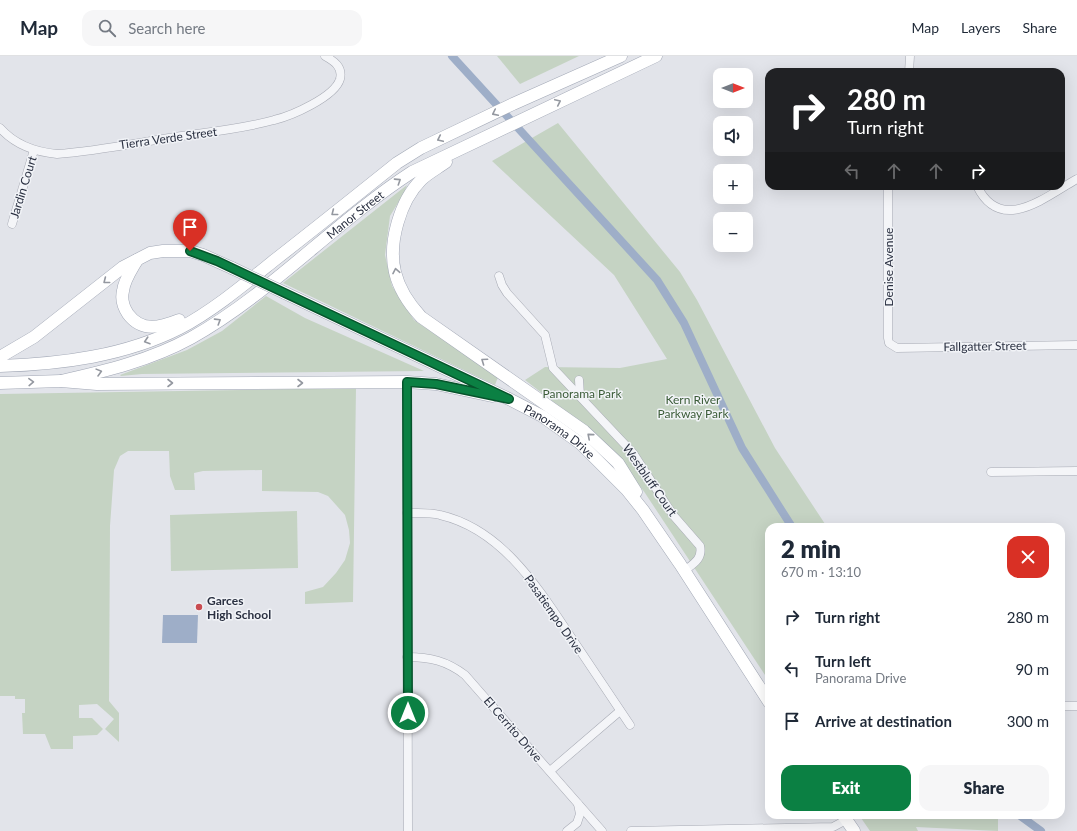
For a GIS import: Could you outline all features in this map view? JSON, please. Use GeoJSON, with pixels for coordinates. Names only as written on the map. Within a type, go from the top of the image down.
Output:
{"type":"FeatureCollection","features":[{"type":"Feature","properties":{"kind":"main road","name":"Manor Street"},"geometry":{"type":"LineString","coordinates":[[0,366],[61,362],[105,354],[150,340],[180,328],[240,288],[397,163],[421,148],[513,104],[621,56]]}},
{"type":"Feature","properties":{"kind":"main road","name":"Manor Street"},"geometry":{"type":"LineString","coordinates":[[61,381],[132,363],[164,351],[191,338],[241,305],[380,193],[412,172],[656,56]]}},
{"type":"Feature","properties":{"kind":"main road"},"geometry":{"type":"LineString","coordinates":[[458,150],[445,163],[421,180],[405,201],[395,242],[394,255],[395,272],[406,298],[421,317],[584,431],[612,456],[618,463],[682,568]]}},
{"type":"Feature","properties":{"kind":"main road","name":"Panorama Drive"},"geometry":{"type":"LineString","coordinates":[[0,357],[34,337],[123,267],[138,259],[163,251],[190,251],[203,255],[509,399],[542,416],[580,443],[609,470],[637,501],[765,696]]}},
{"type":"Feature","properties":{"kind":"main road"},"geometry":{"type":"LineString","coordinates":[[138,259],[122,292],[125,309],[132,319],[139,325],[152,327],[163,326],[210,308]]}},
{"type":"Feature","properties":{"kind":"main road"},"geometry":{"type":"LineString","coordinates":[[0,383],[61,381],[97,384],[407,382],[436,384],[509,399]]}},
{"type":"Feature","properties":{"kind":"main road"},"geometry":{"type":"LineString","coordinates":[[846,819],[854,831]]}},
{"type":"Feature","properties":{"kind":"street","name":"Tierra Verde Street"},"geometry":{"type":"LineString","coordinates":[[0,128],[11,139],[34,150],[46,153],[67,153],[259,124],[292,114],[311,105],[334,88],[339,81],[340,69],[333,60],[325,56]]}},
{"type":"Feature","properties":{"kind":"street"},"geometry":{"type":"LineString","coordinates":[[909,68],[910,56]]}},
{"type":"Feature","properties":{"kind":"street","name":"Jardin Court"},"geometry":{"type":"LineString","coordinates":[[12,224],[34,150]]}},
{"type":"Feature","properties":{"kind":"street"},"geometry":{"type":"LineString","coordinates":[[1065,186],[1077,179]]}},
{"type":"Feature","properties":{"kind":"street","name":"Denise Avenue"},"geometry":{"type":"LineString","coordinates":[[888,190],[888,338],[893,346]]}},
{"type":"Feature","properties":{"kind":"street"},"geometry":{"type":"LineString","coordinates":[[979,190],[989,203],[1004,210],[1012,211],[1027,207],[1057,190]]}},
{"type":"Feature","properties":{"kind":"street","name":"Westbluff Court"},"geometry":{"type":"LineString","coordinates":[[499,276],[502,286],[545,335],[553,368],[633,453],[673,515],[700,546],[700,556],[698,561],[682,568]]}},
{"type":"Feature","properties":{"kind":"street","name":"Fallgatter Street"},"geometry":{"type":"LineString","coordinates":[[893,346],[897,348],[1077,345]]}},
{"type":"Feature","properties":{"kind":"street"},"geometry":{"type":"LineString","coordinates":[[579,380],[580,396]]}},
{"type":"Feature","properties":{"kind":"street"},"geometry":{"type":"LineString","coordinates":[[407,382],[408,831]]}},
{"type":"Feature","properties":{"kind":"street"},"geometry":{"type":"LineString","coordinates":[[990,472],[1077,471]]}},
{"type":"Feature","properties":{"kind":"street","name":"Pasatiempo Drive"},"geometry":{"type":"LineString","coordinates":[[407,512],[427,513],[454,519],[483,534],[514,560],[540,590],[630,725]]}},
{"type":"Feature","properties":{"kind":"street","name":"El Cerrito Drive"},"geometry":{"type":"LineString","coordinates":[[407,657],[424,657],[444,662],[465,675],[602,831]]}},
{"type":"Feature","properties":{"kind":"street"},"geometry":{"type":"LineString","coordinates":[[1065,706],[1077,706]]}},
{"type":"Feature","properties":{"kind":"street"},"geometry":{"type":"LineString","coordinates":[[550,771],[620,710]]}},
{"type":"Feature","properties":{"kind":"street"},"geometry":{"type":"LineString","coordinates":[[567,831],[577,823],[580,814],[577,803]]}},
{"type":"Feature","properties":{"kind":"street"},"geometry":{"type":"LineString","coordinates":[[631,831],[833,827],[844,819]]}},
{"type":"Feature","properties":{"kind":"green space"},"geometry":{"type":"Polygon","coordinates":[[[497,56],[579,56],[520,84],[497,56]]]}},
{"type":"Feature","properties":{"kind":"green space","name":"Kern River Parkway Park"},"geometry":{"type":"Polygon","coordinates":[[[558,123],[680,272],[697,300],[775,448],[824,523],[765,523],[765,675],[645,493],[619,458],[600,438],[525,380],[545,367],[620,368],[667,359],[614,275],[492,161],[558,123]]]}},
{"type":"Feature","properties":{"kind":"green space"},"geometry":{"type":"Polygon","coordinates":[[[407,185],[404,193],[390,216],[385,255],[392,286],[414,320],[498,377],[495,385],[283,283],[407,185]]]}},
{"type":"Feature","properties":{"kind":"green space"},"geometry":{"type":"Polygon","coordinates":[[[266,296],[305,318],[424,371],[120,375],[187,350],[222,331],[266,296]]]}},
{"type":"Feature","properties":{"kind":"green space"},"geometry":{"type":"Polygon","coordinates":[[[356,388],[353,602],[305,604],[305,592],[323,587],[336,573],[345,560],[350,543],[349,530],[345,515],[328,496],[318,492],[262,491],[262,470],[203,471],[194,473],[195,490],[175,490],[170,476],[169,451],[128,451],[120,456],[114,470],[110,526],[109,701],[119,713],[119,742],[105,729],[114,719],[97,704],[79,705],[79,718],[92,718],[103,729],[97,735],[73,736],[73,749],[51,749],[45,734],[23,734],[22,713],[25,713],[25,699],[15,699],[15,696],[0,696],[0,394],[356,388]]]}},
{"type":"Feature","properties":{"kind":"green space"},"geometry":{"type":"Polygon","coordinates":[[[297,511],[298,568],[171,571],[170,515],[297,511]]]}},
{"type":"Feature","properties":{"kind":"green space"},"geometry":{"type":"Polygon","coordinates":[[[862,819],[998,819],[998,831],[916,827],[918,831],[870,831],[862,819]]]}},
{"type":"Feature","properties":{"kind":"water"},"geometry":{"type":"Polygon","coordinates":[[[163,615],[198,615],[197,643],[162,643],[163,615]]]}},
{"type":"Feature","properties":{"kind":"waterway"},"geometry":{"type":"LineString","coordinates":[[452,56],[657,280],[684,323],[742,448],[789,523]]}},
{"type":"Feature","properties":{"kind":"waterway"},"geometry":{"type":"LineString","coordinates":[[1024,819],[1041,831]]}},
{"type":"Feature","properties":{"kind":"place","name":"Garces High School"},"geometry":{"type":"Point","coordinates":[199,607]}},
{"type":"Feature","properties":{"kind":"route"},"geometry":{"type":"LineString","coordinates":[[190,251],[217,261],[509,399],[436,384],[407,382],[408,713]]}},
{"type":"Feature","properties":{"kind":"park label","name":"Panorama Park"},"geometry":{"type":"Point","coordinates":[582,393]}}]}
